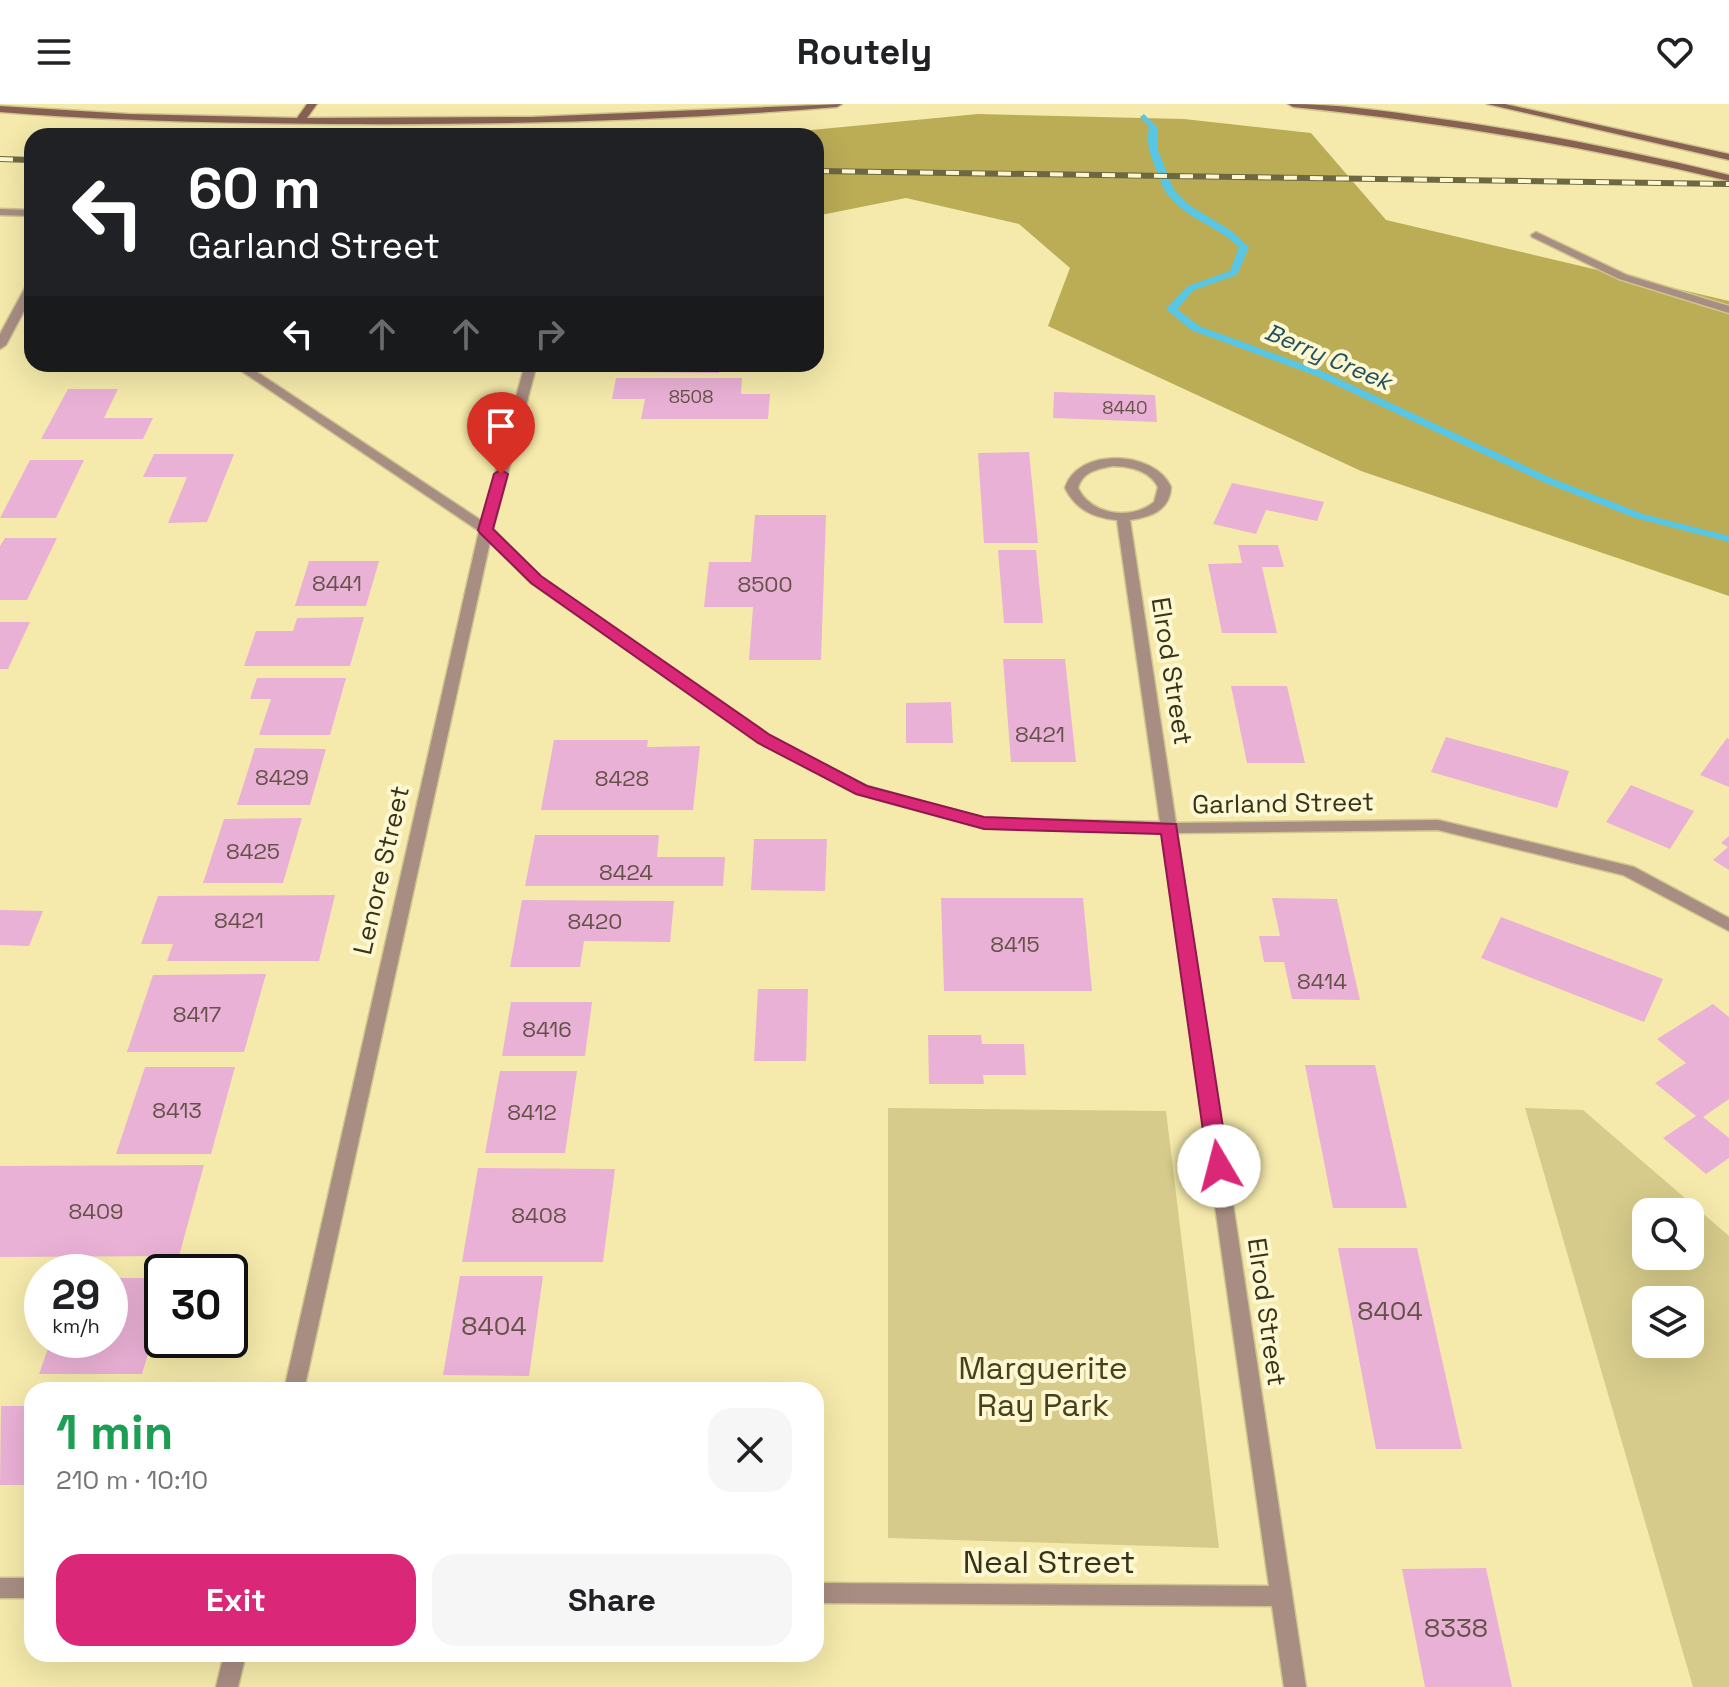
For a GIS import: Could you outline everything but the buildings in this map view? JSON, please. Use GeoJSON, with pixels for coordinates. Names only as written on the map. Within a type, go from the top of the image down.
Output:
{"type":"FeatureCollection","features":[{"type":"Feature","properties":{"kind":"main road"},"geometry":{"type":"LineString","coordinates":[[300,121],[312,104]]}},
{"type":"Feature","properties":{"kind":"main road"},"geometry":{"type":"LineString","coordinates":[[0,109],[111,118],[300,121],[670,117],[837,104]]}},
{"type":"Feature","properties":{"kind":"main road"},"geometry":{"type":"LineString","coordinates":[[1293,104],[1438,119],[1599,149],[1729,178]]}},
{"type":"Feature","properties":{"kind":"main road"},"geometry":{"type":"LineString","coordinates":[[1492,104],[1729,157]]}},
{"type":"Feature","properties":{"kind":"street"},"geometry":{"type":"LineString","coordinates":[[0,212],[24,213]]}},
{"type":"Feature","properties":{"kind":"street"},"geometry":{"type":"LineString","coordinates":[[1536,235],[1623,277],[1729,310]]}},
{"type":"Feature","properties":{"kind":"street"},"geometry":{"type":"LineString","coordinates":[[0,345],[24,301]]}},
{"type":"Feature","properties":{"kind":"street","name":"Garland Street"},"geometry":{"type":"LineString","coordinates":[[249,372],[486,530],[536,580],[752,730],[862,790],[984,823],[1169,828],[1438,825],[1628,871],[1729,925]]}},
{"type":"Feature","properties":{"kind":"street","name":"Lenore Street"},"geometry":{"type":"LineString","coordinates":[[296,1382],[486,530],[529,372]]}},
{"type":"Feature","properties":{"kind":"street"},"geometry":{"type":"LineString","coordinates":[[1113,462],[1132,463],[1160,478],[1166,488],[1164,499],[1156,509],[1123,517],[1086,509],[1075,500],[1070,489],[1072,479],[1081,470],[1113,462]]}},
{"type":"Feature","properties":{"kind":"street","name":"Elrod Street"},"geometry":{"type":"LineString","coordinates":[[1123,517],[1295,1687]]}},
{"type":"Feature","properties":{"kind":"street"},"geometry":{"type":"LineString","coordinates":[[0,1588],[24,1588]]}},
{"type":"Feature","properties":{"kind":"street","name":"Neal Street"},"geometry":{"type":"LineString","coordinates":[[824,1593],[1282,1596]]}},
{"type":"Feature","properties":{"kind":"street"},"geometry":{"type":"LineString","coordinates":[[227,1687],[233,1662]]}},
{"type":"Feature","properties":{"kind":"green space","name":"Marguerite Ray Park"},"geometry":{"type":"Polygon","coordinates":[[[888,1108],[1166,1111],[1219,1548],[888,1538],[888,1108]]]}},
{"type":"Feature","properties":{"kind":"green space"},"geometry":{"type":"Polygon","coordinates":[[[1525,1108],[1583,1110],[1685,1198],[1632,1198],[1632,1270],[1704,1270],[1704,1214],[1729,1236],[1729,1687],[1693,1687],[1525,1108]]]}},
{"type":"Feature","properties":{"kind":"shaded area"},"geometry":{"type":"Polygon","coordinates":[[[978,114],[1184,119],[1311,133],[1386,220],[1729,301],[1729,596],[1361,471],[1048,326],[1070,268],[1019,224],[906,198],[824,214],[824,129],[978,114]]]}},
{"type":"Feature","properties":{"kind":"waterway","name":"Berry Creek"},"geometry":{"type":"LineString","coordinates":[[1144,117],[1153,127],[1152,148],[1170,191],[1186,207],[1227,232],[1244,247],[1234,273],[1191,288],[1171,309],[1195,328],[1318,373],[1547,480],[1639,516],[1729,539]]}},
{"type":"Feature","properties":{"kind":"railway"},"geometry":{"type":"LineString","coordinates":[[0,159],[24,160]]}},
{"type":"Feature","properties":{"kind":"railway"},"geometry":{"type":"LineString","coordinates":[[824,171],[1729,184]]}},
{"type":"Feature","properties":{"kind":"route"},"geometry":{"type":"LineString","coordinates":[[501,474],[486,530],[536,580],[764,739],[862,790],[984,823],[1169,828],[1219,1166]]}}]}
